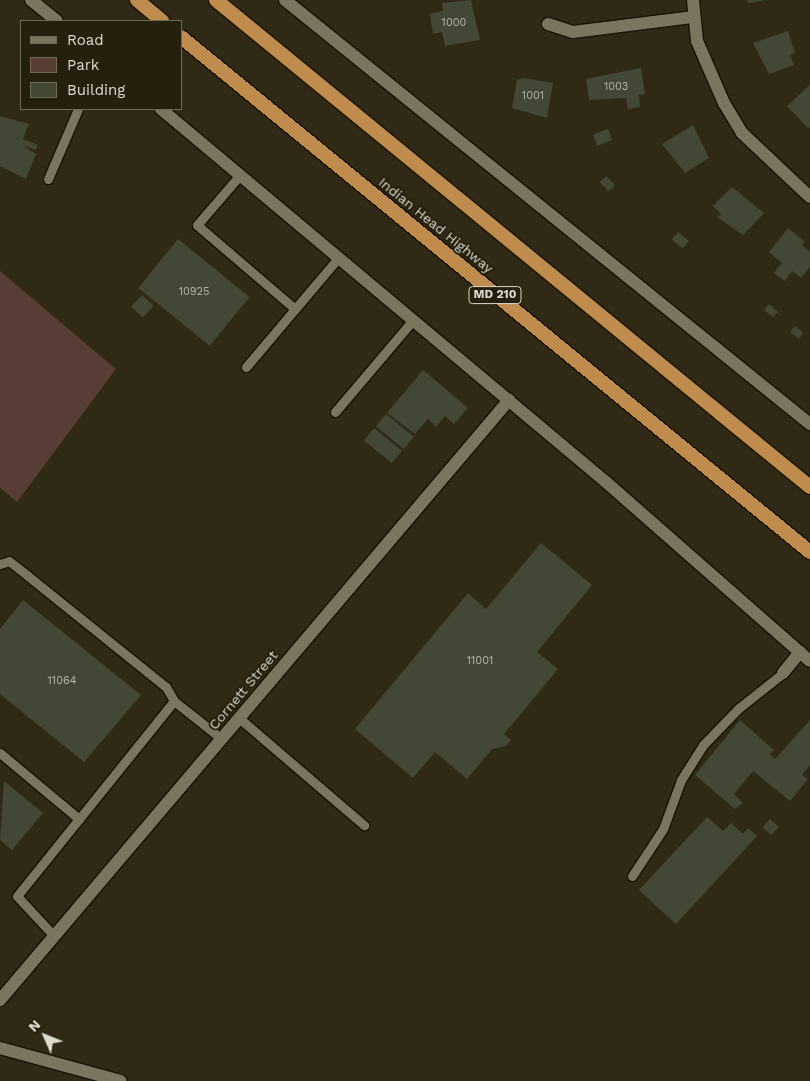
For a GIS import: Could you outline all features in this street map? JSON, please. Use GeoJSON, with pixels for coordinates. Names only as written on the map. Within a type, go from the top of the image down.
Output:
{"type":"FeatureCollection","features":[{"type":"Feature","properties":{"kind":"highway"},"geometry":{"type":"LineString","coordinates":[[137,0],[161,20]]}},
{"type":"Feature","properties":{"kind":"highway"},"geometry":{"type":"LineString","coordinates":[[216,0],[810,488]]}},
{"type":"Feature","properties":{"kind":"highway","name":"Indian Head Highway"},"geometry":{"type":"LineString","coordinates":[[182,38],[810,552]]}},
{"type":"Feature","properties":{"kind":"street"},"geometry":{"type":"LineString","coordinates":[[31,0],[56,20]]}},
{"type":"Feature","properties":{"kind":"street"},"geometry":{"type":"LineString","coordinates":[[285,0],[810,424]]}},
{"type":"Feature","properties":{"kind":"street"},"geometry":{"type":"LineString","coordinates":[[693,0],[694,17],[706,69],[742,133],[810,198]]}},
{"type":"Feature","properties":{"kind":"street"},"geometry":{"type":"LineString","coordinates":[[548,24],[573,32],[694,17]]}},
{"type":"Feature","properties":{"kind":"street"},"geometry":{"type":"LineString","coordinates":[[162,110],[509,400],[805,657],[783,672]]}},
{"type":"Feature","properties":{"kind":"street","name":"Cornett Street"},"geometry":{"type":"LineString","coordinates":[[0,1000],[509,400]]}},
{"type":"Feature","properties":{"kind":"street"},"geometry":{"type":"LineString","coordinates":[[0,1048],[121,1081]]}},
{"type":"Feature","properties":{"kind":"lane"},"geometry":{"type":"LineString","coordinates":[[48,179],[78,110]]}},
{"type":"Feature","properties":{"kind":"lane"},"geometry":{"type":"LineString","coordinates":[[240,175],[197,225],[294,308]]}},
{"type":"Feature","properties":{"kind":"lane"},"geometry":{"type":"LineString","coordinates":[[246,367],[338,257]]}},
{"type":"Feature","properties":{"kind":"lane"},"geometry":{"type":"LineString","coordinates":[[335,412],[413,320]]}},
{"type":"Feature","properties":{"kind":"lane"},"geometry":{"type":"LineString","coordinates":[[0,564],[9,561],[166,687],[174,701],[222,739]]}},
{"type":"Feature","properties":{"kind":"lane"},"geometry":{"type":"LineString","coordinates":[[632,876],[663,829],[681,780],[704,745],[739,708],[783,672]]}},
{"type":"Feature","properties":{"kind":"lane"},"geometry":{"type":"LineString","coordinates":[[54,936],[17,896],[174,701]]}},
{"type":"Feature","properties":{"kind":"lane"},"geometry":{"type":"LineString","coordinates":[[239,718],[364,825]]}},
{"type":"Feature","properties":{"kind":"lane"},"geometry":{"type":"LineString","coordinates":[[1,756],[78,818]]}},
{"type":"Feature","properties":{"kind":"green space"},"geometry":{"type":"Polygon","coordinates":[[[0,271],[116,369],[17,502],[0,488],[0,271]]]}},
{"type":"Feature","properties":{"kind":"building"},"geometry":{"type":"Polygon","coordinates":[[[471,0],[480,40],[445,46],[442,32],[433,34],[430,14],[443,11],[442,3],[471,0]]]}},
{"type":"Feature","properties":{"kind":"building"},"geometry":{"type":"Polygon","coordinates":[[[747,0],[762,0],[762,1],[748,3],[747,0]]]}},
{"type":"Feature","properties":{"kind":"building"},"geometry":{"type":"Polygon","coordinates":[[[788,31],[795,53],[790,55],[794,65],[769,74],[753,43],[788,31]]]}},
{"type":"Feature","properties":{"kind":"building"},"geometry":{"type":"Polygon","coordinates":[[[641,68],[645,94],[639,95],[640,107],[628,109],[626,98],[589,100],[586,79],[641,68]]]}},
{"type":"Feature","properties":{"kind":"building"},"geometry":{"type":"Polygon","coordinates":[[[523,78],[553,83],[547,118],[512,108],[517,80],[523,78]]]}},
{"type":"Feature","properties":{"kind":"building"},"geometry":{"type":"Polygon","coordinates":[[[810,85],[810,127],[808,128],[787,106],[810,85]]]}},
{"type":"Feature","properties":{"kind":"building"},"geometry":{"type":"Polygon","coordinates":[[[0,116],[29,124],[23,139],[38,145],[36,150],[22,145],[36,154],[26,179],[0,166],[0,116]]]}},
{"type":"Feature","properties":{"kind":"building"},"geometry":{"type":"Polygon","coordinates":[[[693,125],[709,158],[685,173],[662,144],[693,125]]]}},
{"type":"Feature","properties":{"kind":"building"},"geometry":{"type":"Polygon","coordinates":[[[608,129],[612,140],[597,146],[593,134],[608,129]]]}},
{"type":"Feature","properties":{"kind":"building"},"geometry":{"type":"Polygon","coordinates":[[[606,176],[615,185],[609,192],[600,182],[606,176]]]}},
{"type":"Feature","properties":{"kind":"building"},"geometry":{"type":"Polygon","coordinates":[[[732,187],[764,213],[743,235],[717,217],[721,214],[713,206],[732,187]]]}},
{"type":"Feature","properties":{"kind":"building"},"geometry":{"type":"Polygon","coordinates":[[[788,228],[805,242],[802,245],[810,252],[810,267],[801,278],[792,271],[785,281],[774,273],[782,263],[769,252],[788,228]]]}},
{"type":"Feature","properties":{"kind":"building"},"geometry":{"type":"Polygon","coordinates":[[[678,232],[689,241],[683,249],[672,240],[678,232]]]}},
{"type":"Feature","properties":{"kind":"building"},"geometry":{"type":"Polygon","coordinates":[[[178,239],[249,297],[210,346],[138,288],[178,239]]]}},
{"type":"Feature","properties":{"kind":"building"},"geometry":{"type":"Polygon","coordinates":[[[142,295],[154,306],[143,318],[131,307],[142,295]]]}},
{"type":"Feature","properties":{"kind":"building"},"geometry":{"type":"Polygon","coordinates":[[[769,304],[778,312],[773,317],[764,310],[769,304]]]}},
{"type":"Feature","properties":{"kind":"building"},"geometry":{"type":"Polygon","coordinates":[[[795,326],[803,333],[799,339],[790,332],[795,326]]]}},
{"type":"Feature","properties":{"kind":"building"},"geometry":{"type":"Polygon","coordinates":[[[423,370],[468,408],[454,424],[445,416],[436,427],[428,419],[415,434],[387,413],[423,370]]]}},
{"type":"Feature","properties":{"kind":"building"},"geometry":{"type":"Polygon","coordinates":[[[386,414],[414,437],[404,449],[376,426],[386,414]]]}},
{"type":"Feature","properties":{"kind":"building"},"geometry":{"type":"Polygon","coordinates":[[[374,428],[402,451],[392,463],[364,440],[374,428]]]}},
{"type":"Feature","properties":{"kind":"building"},"geometry":{"type":"Polygon","coordinates":[[[541,543],[592,585],[537,652],[558,669],[504,734],[511,740],[506,746],[492,749],[467,779],[435,752],[413,778],[355,729],[468,593],[486,609],[541,543]]]}},
{"type":"Feature","properties":{"kind":"building"},"geometry":{"type":"Polygon","coordinates":[[[23,600],[141,695],[84,762],[0,694],[0,629],[23,600]]]}},
{"type":"Feature","properties":{"kind":"building"},"geometry":{"type":"Polygon","coordinates":[[[740,720],[774,750],[770,754],[775,759],[810,720],[810,765],[802,775],[808,779],[790,801],[753,771],[734,794],[743,803],[735,809],[695,775],[740,720]]]}},
{"type":"Feature","properties":{"kind":"building"},"geometry":{"type":"Polygon","coordinates":[[[4,781],[43,813],[12,850],[0,840],[4,781]]]}},
{"type":"Feature","properties":{"kind":"building"},"geometry":{"type":"Polygon","coordinates":[[[707,817],[723,831],[731,823],[743,834],[748,828],[757,836],[676,924],[639,890],[707,817]]]}},
{"type":"Feature","properties":{"kind":"building"},"geometry":{"type":"Polygon","coordinates":[[[770,819],[779,827],[772,835],[763,827],[770,819]]]}}]}
